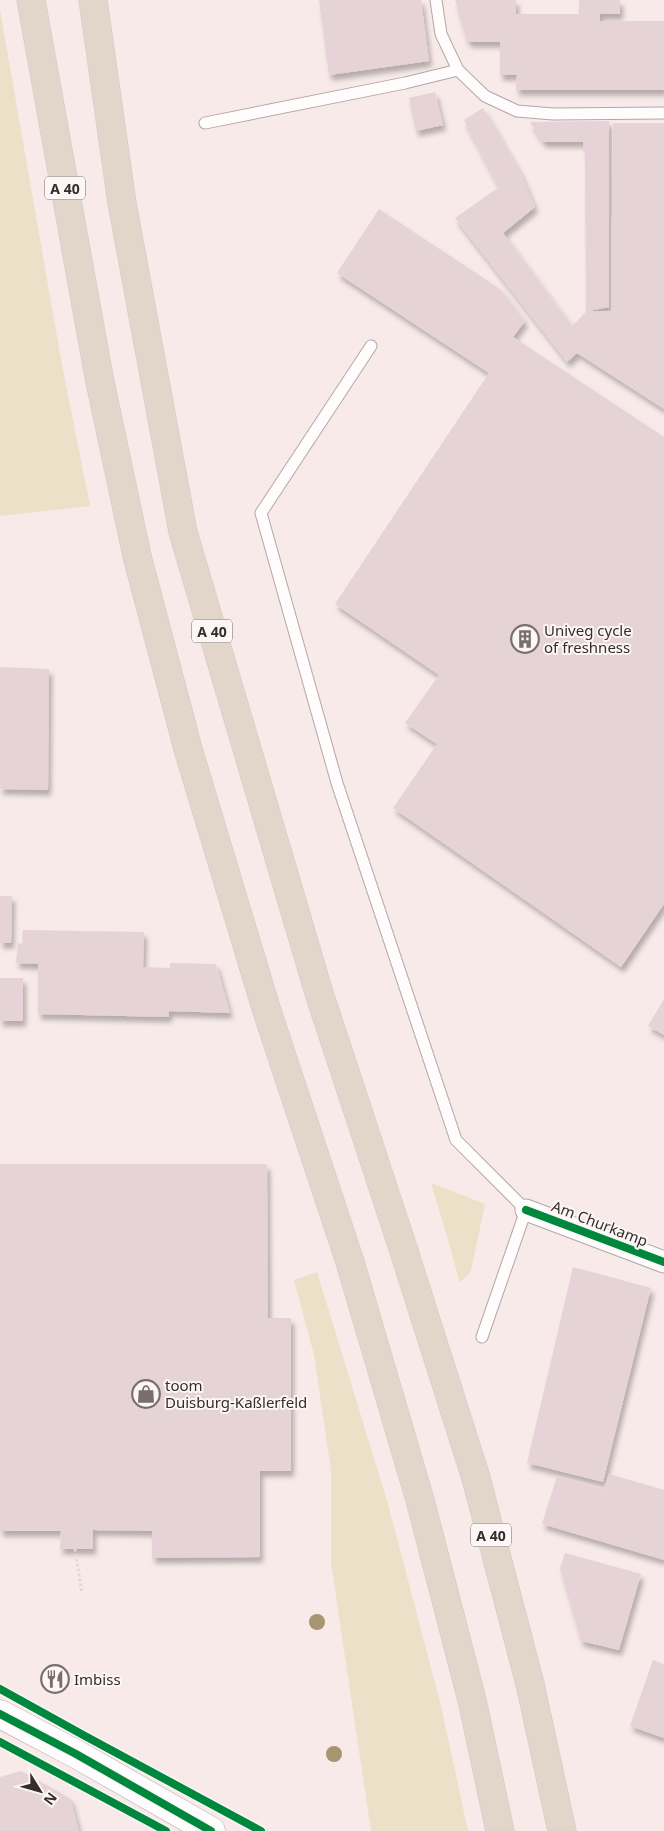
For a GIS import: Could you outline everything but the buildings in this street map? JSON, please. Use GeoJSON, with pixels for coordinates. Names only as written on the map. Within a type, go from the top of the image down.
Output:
{"type":"FeatureCollection","features":[{"type":"Feature","properties":{"kind":"highway","name":"A 40"},"geometry":{"type":"LineString","coordinates":[[31,0],[99,376],[137,556],[193,767],[266,1008],[350,1262],[420,1500],[472,1700],[500,1831]]}},
{"type":"Feature","properties":{"kind":"highway","name":"A 40"},"geometry":{"type":"LineString","coordinates":[[94,0],[122,203],[183,532],[319,993],[402,1244],[476,1478],[530,1684],[562,1831]]}},
{"type":"Feature","properties":{"kind":"street","name":"Am Churkamp"},"geometry":{"type":"LineString","coordinates":[[526,1210],[664,1262]]}},
{"type":"Feature","properties":{"kind":"street"},"geometry":{"type":"LineString","coordinates":[[0,1714],[92,1762],[211,1831]]}},
{"type":"Feature","properties":{"kind":"lane"},"geometry":{"type":"LineString","coordinates":[[436,0],[441,34],[458,70],[485,96],[517,111],[553,114],[664,113]]}},
{"type":"Feature","properties":{"kind":"lane"},"geometry":{"type":"LineString","coordinates":[[205,123],[405,83],[458,70]]}},
{"type":"Feature","properties":{"kind":"lane"},"geometry":{"type":"LineString","coordinates":[[371,346],[261,513],[337,783],[456,1140],[526,1210],[482,1337]]}},
{"type":"Feature","properties":{"kind":"path"},"geometry":{"type":"LineString","coordinates":[[75,1549],[82,1594]]}},
{"type":"Feature","properties":{"kind":"shaded area"},"geometry":{"type":"Polygon","coordinates":[[[0,10],[62,365],[90,506],[0,516],[0,10]]]}},
{"type":"Feature","properties":{"kind":"shaded area"},"geometry":{"type":"Polygon","coordinates":[[[431,1183],[485,1204],[471,1271],[460,1283],[446,1233],[431,1183]]]}},
{"type":"Feature","properties":{"kind":"shaded area"},"geometry":{"type":"Polygon","coordinates":[[[317,1272],[388,1504],[441,1706],[468,1831],[371,1831],[331,1563],[331,1470],[314,1355],[294,1280],[317,1272]]]}},
{"type":"Feature","properties":{"kind":"cycle path"},"geometry":{"type":"LineString","coordinates":[[526,1210],[664,1262]]}},
{"type":"Feature","properties":{"kind":"cycle path"},"geometry":{"type":"LineString","coordinates":[[0,1689],[261,1831]]}},
{"type":"Feature","properties":{"kind":"cycle path"},"geometry":{"type":"LineString","coordinates":[[0,1714],[76,1754],[211,1831]]}},
{"type":"Feature","properties":{"kind":"cycle path"},"geometry":{"type":"LineString","coordinates":[[0,1742],[166,1831]]}},
{"type":"Feature","properties":{"kind":"place","name":"Univeg cycle of freshness"},"geometry":{"type":"Point","coordinates":[525,639]}},
{"type":"Feature","properties":{"kind":"place","name":"toom Duisburg-Kaßlerfeld"},"geometry":{"type":"Point","coordinates":[146,1394]}},
{"type":"Feature","properties":{"kind":"place","name":"Imbiss"},"geometry":{"type":"Point","coordinates":[55,1679]}}]}
